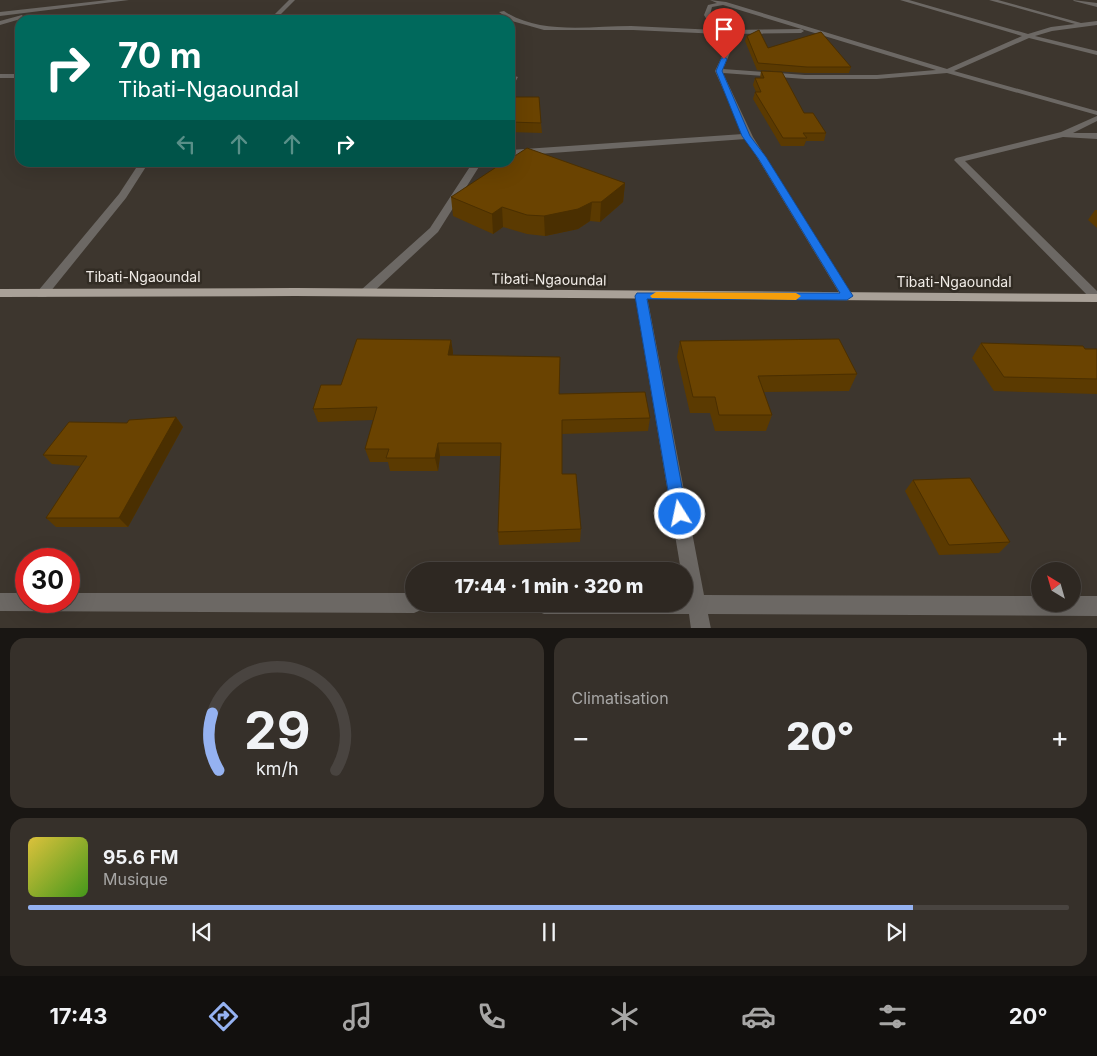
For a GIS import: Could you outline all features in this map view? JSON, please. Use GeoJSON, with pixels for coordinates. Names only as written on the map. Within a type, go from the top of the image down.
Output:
{"type":"FeatureCollection","features":[{"type":"Feature","properties":{"kind":"highway","name":"Tibati-Ngaoundal"},"geometry":{"type":"LineString","coordinates":[[0,293],[365,293],[1097,298]]}},
{"type":"Feature","properties":{"kind":"street"},"geometry":{"type":"LineString","coordinates":[[0,14],[126,0]]}},
{"type":"Feature","properties":{"kind":"street"},"geometry":{"type":"LineString","coordinates":[[277,15],[292,0]]}},
{"type":"Feature","properties":{"kind":"street"},"geometry":{"type":"LineString","coordinates":[[713,0],[946,71],[1097,113]]}},
{"type":"Feature","properties":{"kind":"street"},"geometry":{"type":"LineString","coordinates":[[733,0],[710,6],[707,15],[712,24],[722,32],[729,48],[719,71],[746,136],[762,157],[847,296]]}},
{"type":"Feature","properties":{"kind":"street"},"geometry":{"type":"LineString","coordinates":[[903,0],[1028,36],[1097,53]]}},
{"type":"Feature","properties":{"kind":"street"},"geometry":{"type":"LineString","coordinates":[[992,0],[1082,25]]}},
{"type":"Feature","properties":{"kind":"street"},"geometry":{"type":"LineString","coordinates":[[1076,0],[1097,5]]}},
{"type":"Feature","properties":{"kind":"street"},"geometry":{"type":"LineString","coordinates":[[35,15],[50,7]]}},
{"type":"Feature","properties":{"kind":"street"},"geometry":{"type":"LineString","coordinates":[[502,12],[506,15]]}},
{"type":"Feature","properties":{"kind":"street"},"geometry":{"type":"LineString","coordinates":[[762,15],[767,31]]}},
{"type":"Feature","properties":{"kind":"street"},"geometry":{"type":"LineString","coordinates":[[0,23],[15,20]]}},
{"type":"Feature","properties":{"kind":"street"},"geometry":{"type":"LineString","coordinates":[[515,20],[544,28],[633,28],[722,32],[814,31]]}},
{"type":"Feature","properties":{"kind":"street"},"geometry":{"type":"LineString","coordinates":[[719,71],[805,77],[877,77],[946,71],[1028,36],[1051,29],[1097,23]]}},
{"type":"Feature","properties":{"kind":"street"},"geometry":{"type":"LineString","coordinates":[[0,76],[15,76]]}},
{"type":"Feature","properties":{"kind":"street"},"geometry":{"type":"LineString","coordinates":[[1097,118],[1064,134],[960,160],[1097,298]]}},
{"type":"Feature","properties":{"kind":"street"},"geometry":{"type":"LineString","coordinates":[[1064,134],[1097,136]]}},
{"type":"Feature","properties":{"kind":"street"},"geometry":{"type":"LineString","coordinates":[[515,153],[746,136]]}},
{"type":"Feature","properties":{"kind":"street"},"geometry":{"type":"LineString","coordinates":[[42,294],[122,196],[142,167]]}},
{"type":"Feature","properties":{"kind":"street"},"geometry":{"type":"LineString","coordinates":[[365,293],[434,230],[475,167]]}},
{"type":"Feature","properties":{"kind":"street"},"geometry":{"type":"LineString","coordinates":[[640,296],[701,628]]}},
{"type":"Feature","properties":{"kind":"street"},"geometry":{"type":"LineString","coordinates":[[0,602],[405,603]]}},
{"type":"Feature","properties":{"kind":"street"},"geometry":{"type":"LineString","coordinates":[[696,604],[1097,606]]}},
{"type":"Feature","properties":{"kind":"building"},"geometry":{"type":"Polygon","coordinates":[[[759,30],[768,48],[821,32],[851,67],[807,67],[758,63],[747,36],[759,30]]]}},
{"type":"Feature","properties":{"kind":"building"},"geometry":{"type":"Polygon","coordinates":[[[761,71],[782,72],[804,113],[813,113],[826,133],[803,133],[807,138],[783,138],[755,92],[761,92],[755,78],[764,78],[761,71]]]}},
{"type":"Feature","properties":{"kind":"building"},"geometry":{"type":"Polygon","coordinates":[[[515,97],[539,97],[541,123],[515,122],[515,97]]]}},
{"type":"Feature","properties":{"kind":"building"},"geometry":{"type":"Polygon","coordinates":[[[527,148],[625,183],[601,202],[592,202],[578,209],[544,216],[527,215],[502,207],[492,214],[451,197],[496,167],[515,167],[515,156],[527,148]]]}},
{"type":"Feature","properties":{"kind":"building"},"geometry":{"type":"Polygon","coordinates":[[[357,339],[451,340],[448,355],[560,357],[559,394],[645,392],[650,418],[562,420],[562,474],[576,474],[581,529],[498,532],[501,443],[438,443],[435,458],[386,458],[389,449],[365,449],[377,407],[313,409],[321,385],[341,385],[357,339]]]}},
{"type":"Feature","properties":{"kind":"building"},"geometry":{"type":"Polygon","coordinates":[[[839,339],[857,374],[758,376],[772,415],[719,415],[715,397],[693,397],[680,341],[839,339]]]}},
{"type":"Feature","properties":{"kind":"building"},"geometry":{"type":"Polygon","coordinates":[[[981,343],[1083,346],[1085,349],[1097,349],[1097,379],[1004,377],[981,343]]]}},
{"type":"Feature","properties":{"kind":"building"},"geometry":{"type":"Polygon","coordinates":[[[176,417],[119,518],[46,518],[87,456],[43,455],[69,422],[127,423],[129,420],[176,417]]]}},
{"type":"Feature","properties":{"kind":"building"},"geometry":{"type":"Polygon","coordinates":[[[970,478],[1010,542],[949,545],[913,480],[970,478]]]}},
{"type":"Feature","properties":{"kind":"slow traffic"},"geometry":{"type":"LineString","coordinates":[[656,296],[796,296]]}},
{"type":"Feature","properties":{"kind":"route"},"geometry":{"type":"LineString","coordinates":[[680,514],[640,296],[847,296],[762,157],[746,136],[719,71],[724,59]]}}]}
